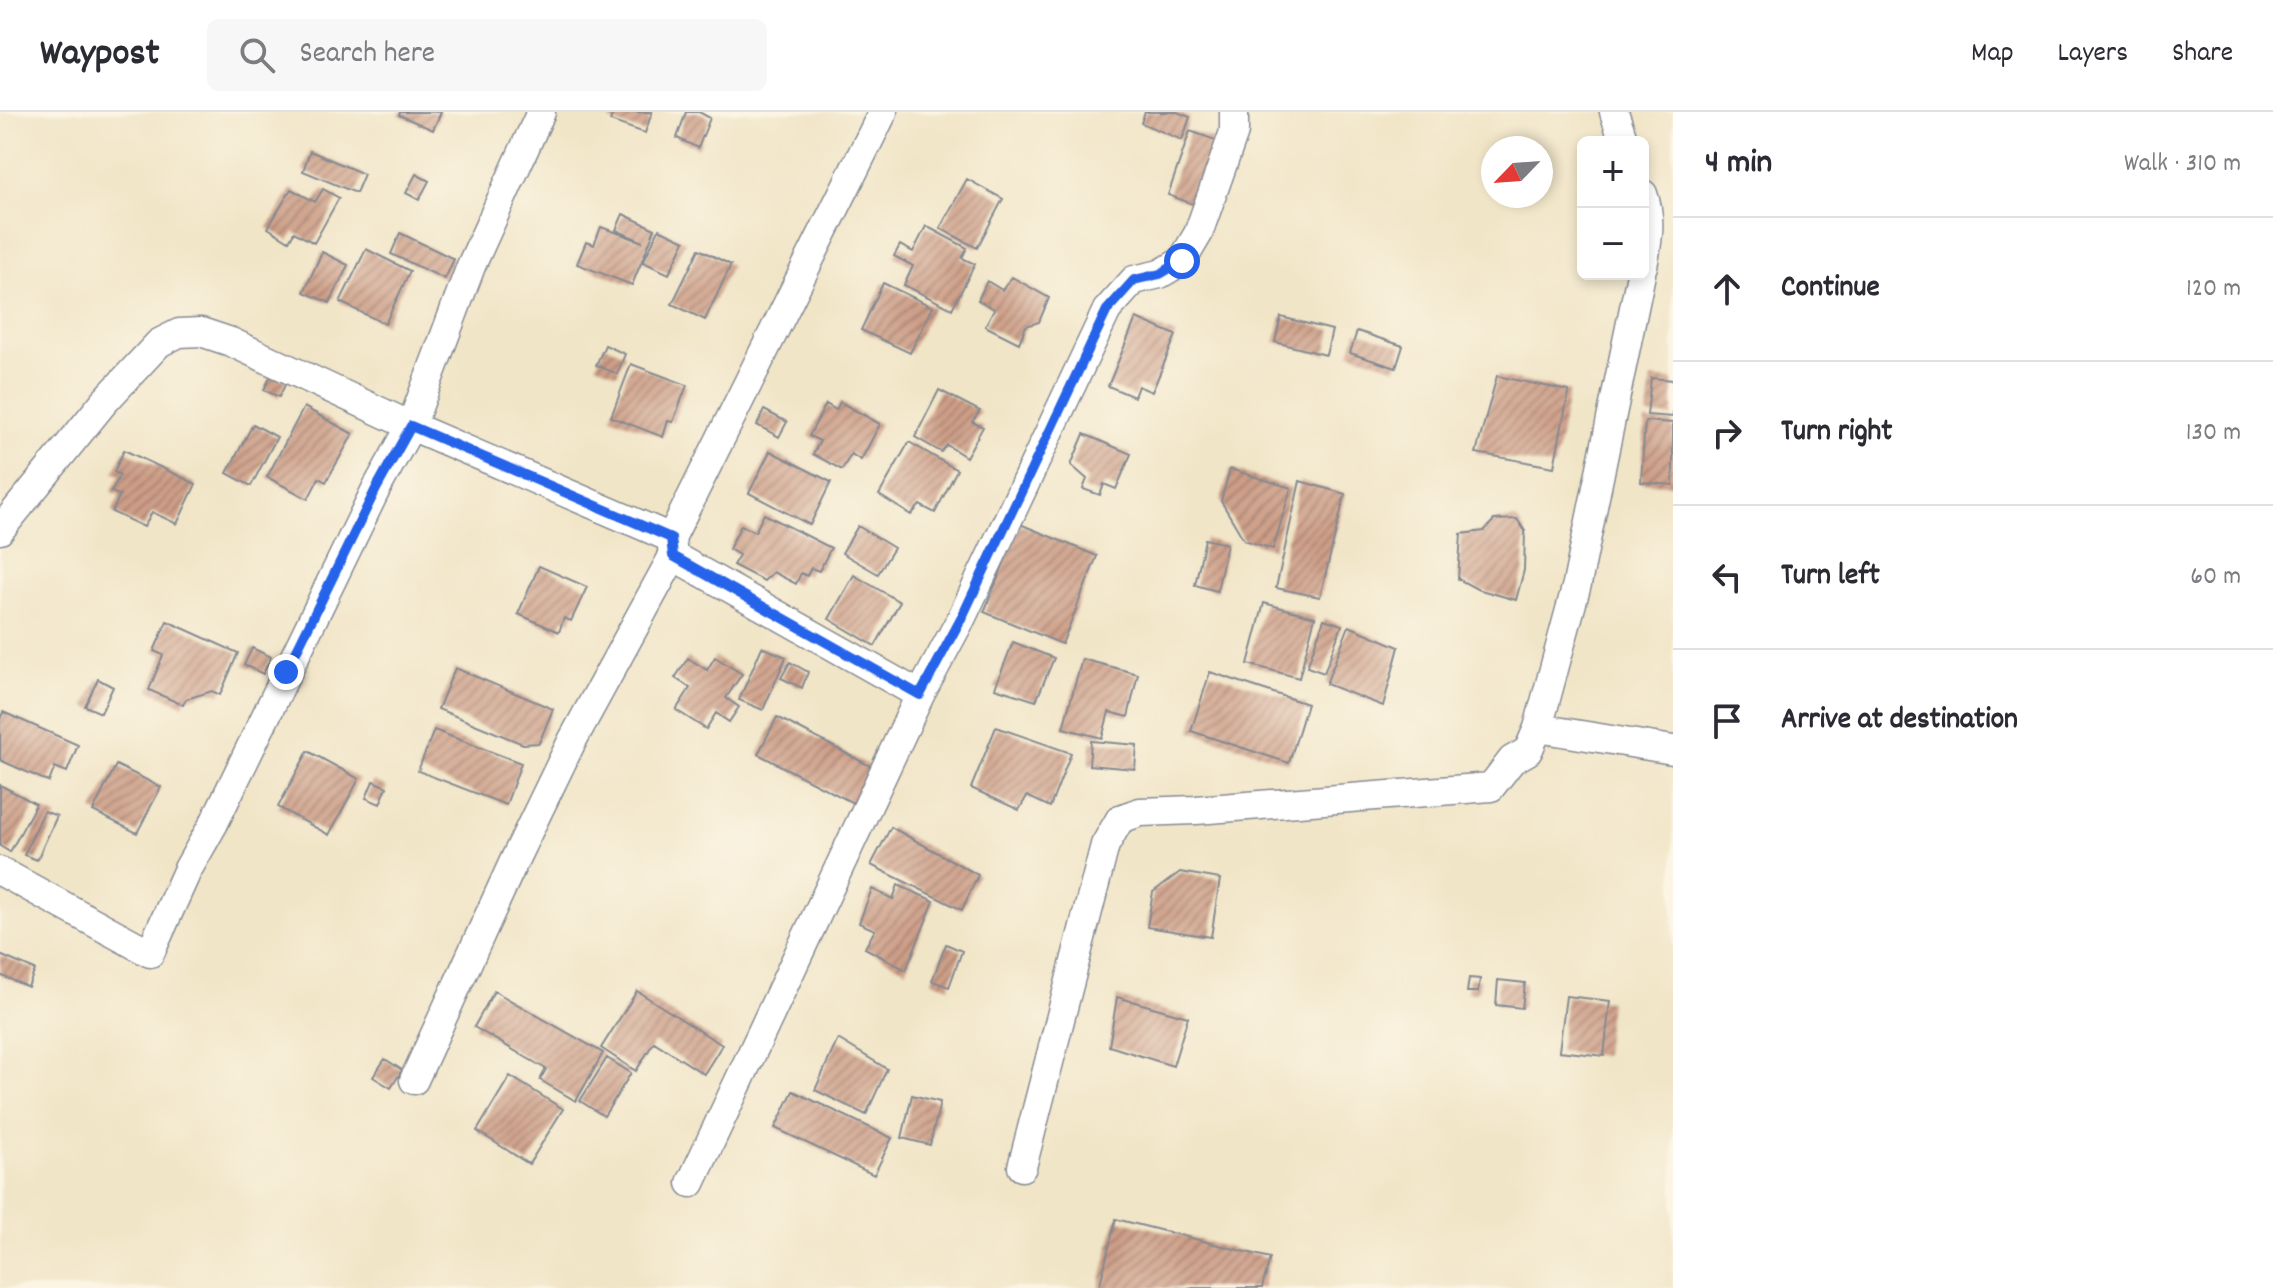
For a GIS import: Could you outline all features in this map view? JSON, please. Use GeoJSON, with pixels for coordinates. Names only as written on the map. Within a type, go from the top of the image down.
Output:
{"type":"FeatureCollection","features":[{"type":"Feature","properties":{"kind":"street"},"geometry":{"type":"LineString","coordinates":[[0,871],[150,953],[188,869],[214,823],[369,503],[411,426],[471,266],[541,112]]}},
{"type":"Feature","properties":{"kind":"street"},"geometry":{"type":"LineString","coordinates":[[414,1080],[572,741],[672,547],[883,112]]}},
{"type":"Feature","properties":{"kind":"street"},"geometry":{"type":"LineString","coordinates":[[691,1183],[920,695],[962,617],[1107,310],[1134,280],[1160,274],[1182,261],[1198,234],[1234,132],[1234,112]]}},
{"type":"Feature","properties":{"kind":"street"},"geometry":{"type":"LineString","coordinates":[[1614,112],[1622,136]]}},
{"type":"Feature","properties":{"kind":"street"},"geometry":{"type":"LineString","coordinates":[[1022,1167],[1105,845],[1120,819],[1157,810],[1196,810],[1491,787],[1512,760],[1528,751],[1538,728],[1577,584],[1640,280]]}},
{"type":"Feature","properties":{"kind":"street"},"geometry":{"type":"LineString","coordinates":[[0,530],[104,402],[159,343],[179,333],[201,332],[231,342],[672,547],[920,695]]}},
{"type":"Feature","properties":{"kind":"street"},"geometry":{"type":"LineString","coordinates":[[1538,728],[1673,750]]}},
{"type":"Feature","properties":{"kind":"building"},"geometry":{"type":"Polygon","coordinates":[[[400,112],[441,112],[433,130],[399,115],[400,112]]]}},
{"type":"Feature","properties":{"kind":"building"},"geometry":{"type":"Polygon","coordinates":[[[613,112],[652,112],[645,133],[610,121],[613,112]]]}},
{"type":"Feature","properties":{"kind":"building"},"geometry":{"type":"Polygon","coordinates":[[[686,112],[699,112],[710,118],[698,148],[677,138],[686,112]]]}},
{"type":"Feature","properties":{"kind":"building"},"geometry":{"type":"Polygon","coordinates":[[[1145,112],[1177,112],[1190,117],[1182,140],[1141,123],[1145,112]]]}},
{"type":"Feature","properties":{"kind":"building"},"geometry":{"type":"Polygon","coordinates":[[[1190,131],[1224,143],[1201,207],[1168,195],[1190,131]]]}},
{"type":"Feature","properties":{"kind":"building"},"geometry":{"type":"Polygon","coordinates":[[[310,151],[364,174],[356,193],[303,171],[310,151]]]}},
{"type":"Feature","properties":{"kind":"building"},"geometry":{"type":"Polygon","coordinates":[[[416,174],[429,181],[419,200],[406,193],[416,174]]]}},
{"type":"Feature","properties":{"kind":"building"},"geometry":{"type":"Polygon","coordinates":[[[967,179],[1003,199],[977,248],[940,228],[967,179]]]}},
{"type":"Feature","properties":{"kind":"building"},"geometry":{"type":"Polygon","coordinates":[[[291,189],[315,202],[323,189],[339,198],[314,243],[294,232],[289,241],[268,228],[291,189]]]}},
{"type":"Feature","properties":{"kind":"building"},"geometry":{"type":"Polygon","coordinates":[[[623,214],[655,229],[632,285],[577,264],[586,242],[594,245],[601,227],[643,242],[616,230],[623,214]]]}},
{"type":"Feature","properties":{"kind":"building"},"geometry":{"type":"Polygon","coordinates":[[[926,226],[967,248],[962,258],[975,264],[952,309],[904,285],[913,266],[894,256],[900,245],[913,252],[926,226]]]}},
{"type":"Feature","properties":{"kind":"building"},"geometry":{"type":"Polygon","coordinates":[[[659,229],[685,241],[669,274],[643,262],[659,229]]]}},
{"type":"Feature","properties":{"kind":"building"},"geometry":{"type":"Polygon","coordinates":[[[400,233],[454,259],[445,279],[391,254],[400,233]]]}},
{"type":"Feature","properties":{"kind":"building"},"geometry":{"type":"Polygon","coordinates":[[[366,249],[410,271],[385,324],[340,302],[366,249]]]}},
{"type":"Feature","properties":{"kind":"building"},"geometry":{"type":"Polygon","coordinates":[[[699,249],[731,265],[705,320],[672,304],[699,249]]]}},
{"type":"Feature","properties":{"kind":"building"},"geometry":{"type":"Polygon","coordinates":[[[322,252],[348,265],[330,303],[304,292],[322,252]]]}},
{"type":"Feature","properties":{"kind":"building"},"geometry":{"type":"Polygon","coordinates":[[[1012,277],[1049,298],[1039,322],[1026,326],[1019,343],[985,326],[994,309],[978,300],[987,281],[1002,290],[1012,277]]]}},
{"type":"Feature","properties":{"kind":"building"},"geometry":{"type":"Polygon","coordinates":[[[883,283],[933,307],[910,353],[861,330],[883,283]]]}},
{"type":"Feature","properties":{"kind":"building"},"geometry":{"type":"Polygon","coordinates":[[[1281,317],[1332,330],[1326,355],[1275,342],[1281,317]]]}},
{"type":"Feature","properties":{"kind":"building"},"geometry":{"type":"Polygon","coordinates":[[[1136,318],[1176,335],[1152,392],[1138,386],[1134,397],[1108,386],[1136,318]]]}},
{"type":"Feature","properties":{"kind":"building"},"geometry":{"type":"Polygon","coordinates":[[[1357,331],[1403,346],[1396,368],[1350,353],[1357,331]]]}},
{"type":"Feature","properties":{"kind":"building"},"geometry":{"type":"Polygon","coordinates":[[[605,345],[625,354],[617,374],[596,365],[605,345]]]}},
{"type":"Feature","properties":{"kind":"building"},"geometry":{"type":"Polygon","coordinates":[[[631,364],[687,385],[673,422],[668,421],[663,437],[611,417],[631,364]]]}},
{"type":"Feature","properties":{"kind":"building"},"geometry":{"type":"Polygon","coordinates":[[[272,373],[287,381],[279,397],[264,390],[272,373]]]}},
{"type":"Feature","properties":{"kind":"building"},"geometry":{"type":"Polygon","coordinates":[[[1497,376],[1569,391],[1554,467],[1476,453],[1497,376]]]}},
{"type":"Feature","properties":{"kind":"building"},"geometry":{"type":"Polygon","coordinates":[[[1651,378],[1673,380],[1673,417],[1647,415],[1651,378]]]}},
{"type":"Feature","properties":{"kind":"building"},"geometry":{"type":"Polygon","coordinates":[[[939,390],[980,411],[972,422],[983,427],[966,457],[947,445],[941,452],[915,437],[939,390]]]}},
{"type":"Feature","properties":{"kind":"building"},"geometry":{"type":"Polygon","coordinates":[[[840,402],[880,424],[861,460],[851,454],[842,470],[813,454],[820,441],[809,436],[826,404],[836,410],[840,402]]]}},
{"type":"Feature","properties":{"kind":"building"},"geometry":{"type":"Polygon","coordinates":[[[304,407],[353,434],[326,482],[319,478],[308,499],[267,477],[304,407]]]}},
{"type":"Feature","properties":{"kind":"building"},"geometry":{"type":"Polygon","coordinates":[[[764,410],[787,422],[779,437],[757,425],[764,410]]]}},
{"type":"Feature","properties":{"kind":"building"},"geometry":{"type":"Polygon","coordinates":[[[1645,421],[1673,423],[1673,485],[1641,482],[1645,421]]]}},
{"type":"Feature","properties":{"kind":"building"},"geometry":{"type":"Polygon","coordinates":[[[253,424],[277,437],[251,486],[227,473],[253,424]]]}},
{"type":"Feature","properties":{"kind":"building"},"geometry":{"type":"Polygon","coordinates":[[[1084,434],[1131,454],[1116,489],[1104,484],[1100,495],[1083,489],[1087,479],[1071,465],[1084,434]]]}},
{"type":"Feature","properties":{"kind":"building"},"geometry":{"type":"Polygon","coordinates":[[[909,442],[957,470],[935,513],[920,505],[911,515],[879,495],[909,442]]]}},
{"type":"Feature","properties":{"kind":"building"},"geometry":{"type":"Polygon","coordinates":[[[124,450],[196,484],[177,524],[152,512],[144,527],[112,512],[120,495],[111,492],[120,475],[114,472],[124,450]]]}},
{"type":"Feature","properties":{"kind":"building"},"geometry":{"type":"Polygon","coordinates":[[[770,451],[831,482],[810,525],[749,493],[770,451]]]}},
{"type":"Feature","properties":{"kind":"building"},"geometry":{"type":"Polygon","coordinates":[[[1230,469],[1291,488],[1273,549],[1244,540],[1221,501],[1230,469]]]}},
{"type":"Feature","properties":{"kind":"building"},"geometry":{"type":"Polygon","coordinates":[[[1300,481],[1345,494],[1320,597],[1276,588],[1300,481]]]}},
{"type":"Feature","properties":{"kind":"building"},"geometry":{"type":"Polygon","coordinates":[[[764,514],[831,548],[819,571],[811,568],[807,576],[801,573],[796,584],[773,572],[764,581],[733,565],[739,555],[729,549],[741,525],[755,532],[764,514]]]}},
{"type":"Feature","properties":{"kind":"building"},"geometry":{"type":"Polygon","coordinates":[[[1517,519],[1525,531],[1524,570],[1516,600],[1477,589],[1458,579],[1461,534],[1484,531],[1494,520],[1517,519]]]}},
{"type":"Feature","properties":{"kind":"building"},"geometry":{"type":"Polygon","coordinates":[[[1020,524],[1097,556],[1062,644],[984,612],[1020,524]]]}},
{"type":"Feature","properties":{"kind":"building"},"geometry":{"type":"Polygon","coordinates":[[[858,526],[894,548],[878,574],[842,553],[858,526]]]}},
{"type":"Feature","properties":{"kind":"building"},"geometry":{"type":"Polygon","coordinates":[[[1205,539],[1227,544],[1217,591],[1195,585],[1205,539]]]}},
{"type":"Feature","properties":{"kind":"building"},"geometry":{"type":"Polygon","coordinates":[[[539,566],[587,587],[571,621],[564,618],[559,632],[518,614],[539,566]]]}},
{"type":"Feature","properties":{"kind":"building"},"geometry":{"type":"Polygon","coordinates":[[[854,575],[900,602],[875,646],[829,619],[854,575]]]}},
{"type":"Feature","properties":{"kind":"building"},"geometry":{"type":"Polygon","coordinates":[[[1264,603],[1315,617],[1299,678],[1248,664],[1264,603]]]}},
{"type":"Feature","properties":{"kind":"building"},"geometry":{"type":"Polygon","coordinates":[[[1324,619],[1342,625],[1324,673],[1307,667],[1324,619]]]}},
{"type":"Feature","properties":{"kind":"building"},"geometry":{"type":"Polygon","coordinates":[[[167,621],[238,653],[220,695],[212,691],[186,699],[183,705],[149,690],[163,655],[154,651],[167,621]]]}},
{"type":"Feature","properties":{"kind":"building"},"geometry":{"type":"Polygon","coordinates":[[[1349,626],[1399,647],[1383,706],[1326,684],[1349,626]]]}},
{"type":"Feature","properties":{"kind":"building"},"geometry":{"type":"Polygon","coordinates":[[[1013,642],[1054,658],[1036,701],[995,688],[1013,642]]]}},
{"type":"Feature","properties":{"kind":"building"},"geometry":{"type":"Polygon","coordinates":[[[762,647],[786,657],[763,710],[739,700],[762,647]]]}},
{"type":"Feature","properties":{"kind":"building"},"geometry":{"type":"Polygon","coordinates":[[[252,648],[271,657],[263,674],[244,665],[252,648]]]}},
{"type":"Feature","properties":{"kind":"building"},"geometry":{"type":"Polygon","coordinates":[[[715,657],[742,674],[726,698],[739,707],[729,722],[716,713],[706,729],[676,710],[690,688],[675,678],[688,658],[707,670],[715,657]]]}},
{"type":"Feature","properties":{"kind":"building"},"geometry":{"type":"Polygon","coordinates":[[[1082,659],[1138,674],[1128,717],[1109,712],[1102,738],[1063,728],[1082,659]]]}},
{"type":"Feature","properties":{"kind":"building"},"geometry":{"type":"Polygon","coordinates":[[[790,662],[808,672],[802,688],[781,678],[790,662]]]}},
{"type":"Feature","properties":{"kind":"building"},"geometry":{"type":"Polygon","coordinates":[[[455,668],[553,709],[539,743],[523,744],[438,709],[455,668]]]}},
{"type":"Feature","properties":{"kind":"building"},"geometry":{"type":"Polygon","coordinates":[[[1210,672],[1307,704],[1289,763],[1191,731],[1210,672]]]}},
{"type":"Feature","properties":{"kind":"building"},"geometry":{"type":"Polygon","coordinates":[[[98,679],[113,687],[101,713],[85,706],[98,679]]]}},
{"type":"Feature","properties":{"kind":"building"},"geometry":{"type":"Polygon","coordinates":[[[3,712],[78,745],[67,772],[55,767],[49,782],[0,760],[0,719],[3,712]]]}},
{"type":"Feature","properties":{"kind":"building"},"geometry":{"type":"Polygon","coordinates":[[[777,717],[872,767],[853,803],[758,754],[777,717]]]}},
{"type":"Feature","properties":{"kind":"building"},"geometry":{"type":"Polygon","coordinates":[[[996,727],[1071,753],[1050,807],[1027,796],[1019,810],[971,788],[996,727]]]}},
{"type":"Feature","properties":{"kind":"building"},"geometry":{"type":"Polygon","coordinates":[[[434,730],[521,763],[506,805],[418,771],[434,730]]]}},
{"type":"Feature","properties":{"kind":"building"},"geometry":{"type":"Polygon","coordinates":[[[1091,741],[1137,745],[1135,769],[1089,765],[1091,741]]]}},
{"type":"Feature","properties":{"kind":"building"},"geometry":{"type":"Polygon","coordinates":[[[308,751],[359,779],[329,835],[278,807],[308,751]]]}},
{"type":"Feature","properties":{"kind":"building"},"geometry":{"type":"Polygon","coordinates":[[[116,765],[161,787],[137,833],[93,811],[116,765]]]}},
{"type":"Feature","properties":{"kind":"building"},"geometry":{"type":"Polygon","coordinates":[[[373,781],[387,787],[380,804],[366,798],[373,781]]]}},
{"type":"Feature","properties":{"kind":"building"},"geometry":{"type":"Polygon","coordinates":[[[0,785],[36,804],[10,852],[0,846],[0,785]]]}},
{"type":"Feature","properties":{"kind":"building"},"geometry":{"type":"Polygon","coordinates":[[[44,811],[57,816],[37,860],[24,855],[44,811]]]}},
{"type":"Feature","properties":{"kind":"building"},"geometry":{"type":"Polygon","coordinates":[[[891,827],[978,875],[962,910],[871,865],[891,827]]]}},
{"type":"Feature","properties":{"kind":"building"},"geometry":{"type":"Polygon","coordinates":[[[1180,872],[1220,879],[1211,937],[1147,927],[1153,892],[1180,872]]]}},
{"type":"Feature","properties":{"kind":"building"},"geometry":{"type":"Polygon","coordinates":[[[898,885],[934,901],[906,970],[865,948],[875,930],[859,923],[872,889],[893,899],[898,885]]]}},
{"type":"Feature","properties":{"kind":"building"},"geometry":{"type":"Polygon","coordinates":[[[946,944],[962,951],[949,987],[932,981],[946,944]]]}},
{"type":"Feature","properties":{"kind":"building"},"geometry":{"type":"Polygon","coordinates":[[[0,955],[35,970],[28,987],[0,975],[0,955]]]}},
{"type":"Feature","properties":{"kind":"building"},"geometry":{"type":"Polygon","coordinates":[[[1469,978],[1480,979],[1478,992],[1467,992],[1469,978]]]}},
{"type":"Feature","properties":{"kind":"building"},"geometry":{"type":"Polygon","coordinates":[[[1498,980],[1525,983],[1522,1008],[1496,1005],[1498,980]]]}},
{"type":"Feature","properties":{"kind":"building"},"geometry":{"type":"Polygon","coordinates":[[[494,991],[603,1053],[576,1101],[540,1080],[546,1069],[474,1027],[494,991]]]}},
{"type":"Feature","properties":{"kind":"building"},"geometry":{"type":"Polygon","coordinates":[[[637,991],[722,1045],[704,1074],[654,1042],[636,1071],[601,1048],[637,991]]]}},
{"type":"Feature","properties":{"kind":"building"},"geometry":{"type":"Polygon","coordinates":[[[1566,996],[1610,1001],[1604,1056],[1559,1051],[1566,996]]]}},
{"type":"Feature","properties":{"kind":"building"},"geometry":{"type":"Polygon","coordinates":[[[1117,997],[1188,1017],[1173,1066],[1109,1046],[1117,997]]]}},
{"type":"Feature","properties":{"kind":"building"},"geometry":{"type":"Polygon","coordinates":[[[838,1039],[887,1069],[866,1115],[815,1090],[838,1039]]]}},
{"type":"Feature","properties":{"kind":"building"},"geometry":{"type":"Polygon","coordinates":[[[607,1058],[631,1073],[604,1116],[580,1101],[607,1058]]]}},
{"type":"Feature","properties":{"kind":"building"},"geometry":{"type":"Polygon","coordinates":[[[385,1059],[402,1070],[391,1088],[373,1077],[385,1059]]]}},
{"type":"Feature","properties":{"kind":"building"},"geometry":{"type":"Polygon","coordinates":[[[510,1076],[563,1109],[529,1164],[477,1131],[510,1076]]]}},
{"type":"Feature","properties":{"kind":"building"},"geometry":{"type":"Polygon","coordinates":[[[793,1091],[892,1138],[874,1175],[775,1128],[793,1091]]]}},
{"type":"Feature","properties":{"kind":"building"},"geometry":{"type":"Polygon","coordinates":[[[912,1095],[940,1102],[930,1145],[902,1138],[912,1095]]]}},
{"type":"Feature","properties":{"kind":"building"},"geometry":{"type":"Polygon","coordinates":[[[1116,1219],[1270,1258],[1262,1288],[1099,1288],[1116,1219]]]}},
{"type":"Feature","properties":{"kind":"route"},"geometry":{"type":"LineString","coordinates":[[286,672],[376,489],[411,426],[671,538],[673,556],[920,695],[962,617],[1107,310],[1134,280],[1160,274],[1182,261]]}}]}
